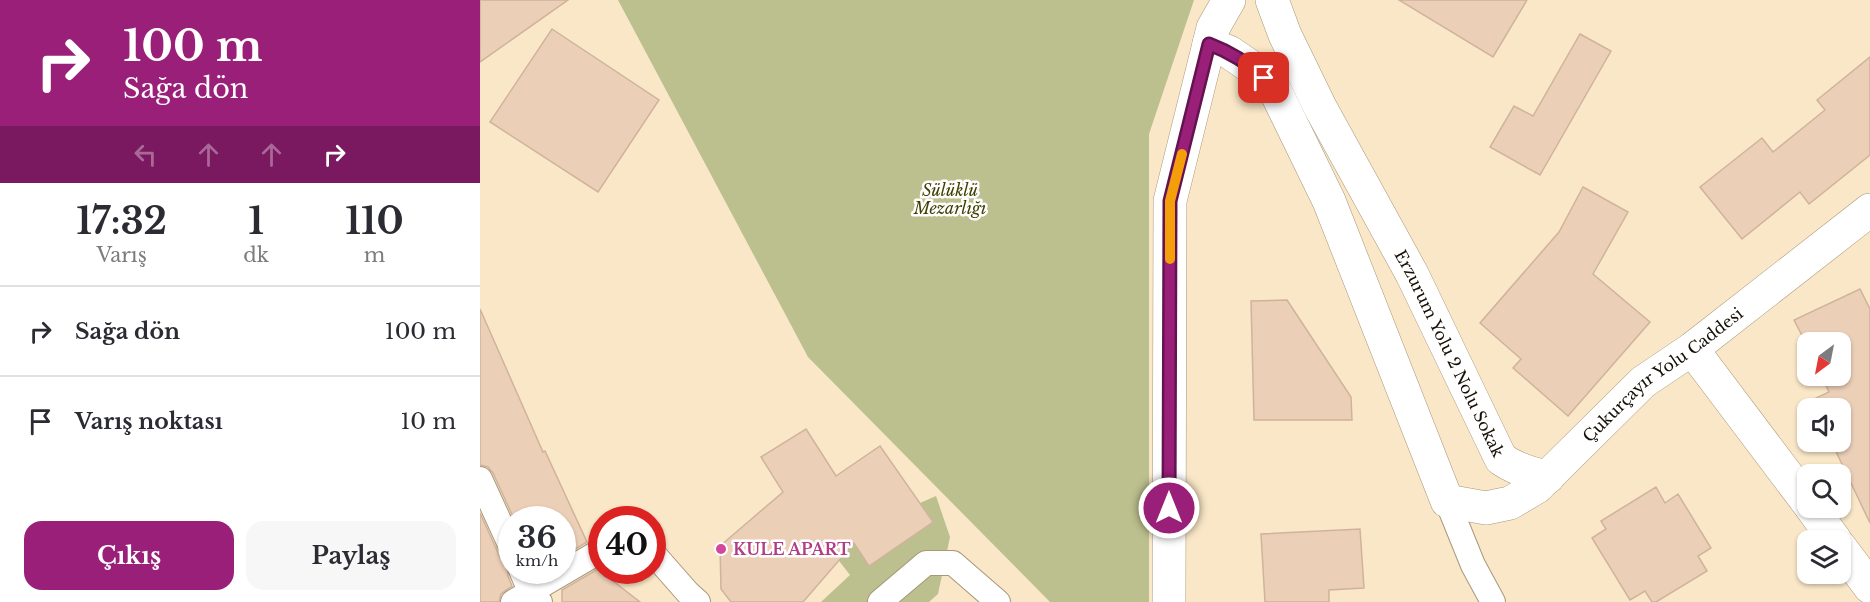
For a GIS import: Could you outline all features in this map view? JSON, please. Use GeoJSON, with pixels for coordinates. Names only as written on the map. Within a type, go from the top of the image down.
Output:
{"type":"FeatureCollection","features":[{"type":"Feature","properties":{"kind":"street"},"geometry":{"type":"LineString","coordinates":[[1169,602],[1170,201],[1209,44],[1214,28],[1229,0]]}},
{"type":"Feature","properties":{"kind":"street","name":"Erzurum Yolu 2 Nolu Sokak"},"geometry":{"type":"LineString","coordinates":[[1272,0],[1285,35],[1320,107],[1412,274],[1501,459],[1516,469],[1548,477]]}},
{"type":"Feature","properties":{"kind":"street"},"geometry":{"type":"LineString","coordinates":[[1209,44],[1229,52],[1254,69],[1274,88],[1335,216],[1473,565],[1493,602]]}},
{"type":"Feature","properties":{"kind":"street"},"geometry":{"type":"LineString","coordinates":[[1335,216],[1374,205]]}},
{"type":"Feature","properties":{"kind":"street","name":"Çukurçayır Yolu Caddesi"},"geometry":{"type":"LineString","coordinates":[[1447,501],[1486,508],[1510,503],[1537,487],[1643,382],[1692,348],[1870,212]]}},
{"type":"Feature","properties":{"kind":"street"},"geometry":{"type":"LineString","coordinates":[[1692,348],[1797,488]]}},
{"type":"Feature","properties":{"kind":"street"},"geometry":{"type":"LineString","coordinates":[[480,479],[498,518]]}},
{"type":"Feature","properties":{"kind":"street"},"geometry":{"type":"LineString","coordinates":[[1818,518],[1827,530]]}},
{"type":"Feature","properties":{"kind":"street"},"geometry":{"type":"LineString","coordinates":[[526,591],[588,558]]}},
{"type":"Feature","properties":{"kind":"street"},"geometry":{"type":"LineString","coordinates":[[1851,562],[1870,587]]}},
{"type":"Feature","properties":{"kind":"street"},"geometry":{"type":"LineString","coordinates":[[880,602],[926,563],[953,563],[998,602]]}},
{"type":"Feature","properties":{"kind":"street"},"geometry":{"type":"LineString","coordinates":[[666,568],[698,602]]}},
{"type":"Feature","properties":{"kind":"green space","name":"Sülüklü Mezarlığı"},"geometry":{"type":"Polygon","coordinates":[[[618,0],[1194,0],[1149,134],[1149,602],[1050,602],[808,357],[618,0]]]}},
{"type":"Feature","properties":{"kind":"green space"},"geometry":{"type":"Polygon","coordinates":[[[936,496],[950,537],[938,594],[929,602],[821,602],[850,575],[826,544],[936,496]]]}},
{"type":"Feature","properties":{"kind":"building"},"geometry":{"type":"Polygon","coordinates":[[[480,0],[568,0],[480,62],[480,0]]]}},
{"type":"Feature","properties":{"kind":"building"},"geometry":{"type":"Polygon","coordinates":[[[1399,0],[1527,0],[1493,57],[1399,0]]]}},
{"type":"Feature","properties":{"kind":"building"},"geometry":{"type":"Polygon","coordinates":[[[552,29],[659,100],[598,192],[490,122],[552,29]]]}},
{"type":"Feature","properties":{"kind":"building"},"geometry":{"type":"Polygon","coordinates":[[[1580,34],[1611,51],[1540,175],[1490,147],[1514,106],[1533,116],[1580,34]]]}},
{"type":"Feature","properties":{"kind":"building"},"geometry":{"type":"Polygon","coordinates":[[[1870,57],[1870,155],[1809,204],[1800,192],[1742,239],[1700,187],[1762,138],[1773,152],[1825,110],[1817,100],[1870,57]]]}},
{"type":"Feature","properties":{"kind":"building"},"geometry":{"type":"Polygon","coordinates":[[[1583,187],[1628,212],[1593,274],[1650,322],[1568,416],[1513,368],[1521,359],[1480,323],[1559,232],[1583,187]]]}},
{"type":"Feature","properties":{"kind":"building"},"geometry":{"type":"Polygon","coordinates":[[[1860,289],[1870,309],[1870,523],[1851,483],[1851,464],[1842,464],[1836,452],[1851,452],[1851,398],[1816,398],[1829,392],[1826,386],[1851,386],[1851,332],[1800,332],[1794,320],[1860,289]]]}},
{"type":"Feature","properties":{"kind":"building"},"geometry":{"type":"Polygon","coordinates":[[[1287,300],[1351,397],[1352,420],[1254,420],[1251,301],[1287,300]]]}},
{"type":"Feature","properties":{"kind":"building"},"geometry":{"type":"Polygon","coordinates":[[[480,309],[543,452],[545,451],[570,506],[508,506],[493,473],[488,467],[480,465],[480,309]]]}},
{"type":"Feature","properties":{"kind":"building"},"geometry":{"type":"Polygon","coordinates":[[[806,429],[836,476],[880,446],[933,522],[869,566],[854,543],[803,602],[731,602],[721,589],[720,546],[783,492],[761,457],[806,429]]]}},
{"type":"Feature","properties":{"kind":"building"},"geometry":{"type":"Polygon","coordinates":[[[1656,487],[1665,503],[1678,494],[1711,548],[1698,556],[1707,571],[1656,602],[1652,602],[1645,591],[1630,600],[1592,538],[1606,529],[1601,521],[1656,487]]]}},
{"type":"Feature","properties":{"kind":"building"},"geometry":{"type":"Polygon","coordinates":[[[480,513],[498,553],[498,584],[511,584],[512,586],[501,594],[499,602],[480,602],[480,513]]]}},
{"type":"Feature","properties":{"kind":"building"},"geometry":{"type":"Polygon","coordinates":[[[576,518],[587,542],[576,549],[576,518]]]}},
{"type":"Feature","properties":{"kind":"building"},"geometry":{"type":"Polygon","coordinates":[[[1360,529],[1364,588],[1329,590],[1329,602],[1265,602],[1261,534],[1360,529]]]}},
{"type":"Feature","properties":{"kind":"building"},"geometry":{"type":"Polygon","coordinates":[[[588,575],[588,584],[617,584],[640,602],[562,602],[562,590],[576,584],[588,575]]]}},
{"type":"Feature","properties":{"kind":"slow traffic"},"geometry":{"type":"LineString","coordinates":[[1170,259],[1170,201],[1182,154]]}},
{"type":"Feature","properties":{"kind":"place","name":"KULE APART"},"geometry":{"type":"Point","coordinates":[721,549]}},
{"type":"Feature","properties":{"kind":"route"},"geometry":{"type":"LineString","coordinates":[[1169,508],[1170,201],[1209,44],[1229,52],[1264,78]]}}]}
